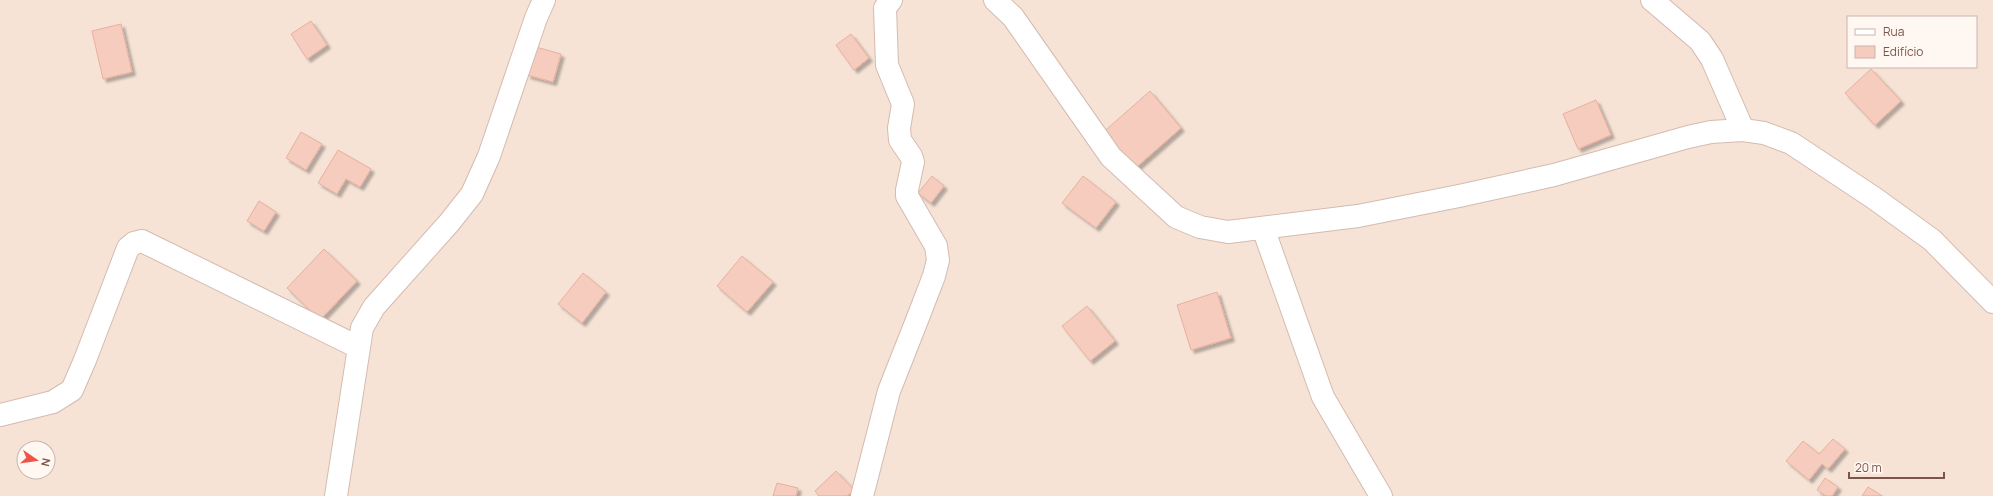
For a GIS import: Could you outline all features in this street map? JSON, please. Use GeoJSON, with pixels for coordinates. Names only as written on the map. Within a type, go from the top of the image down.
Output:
{"type":"FeatureCollection","features":[{"type":"Feature","properties":{"kind":"street"},"geometry":{"type":"LineString","coordinates":[[336,496],[362,328],[374,307],[449,223],[472,194],[489,156],[536,18],[544,0]]}},
{"type":"Feature","properties":{"kind":"street"},"geometry":{"type":"LineString","coordinates":[[862,496],[889,392],[924,302],[938,260],[936,246],[907,196],[913,162],[911,156],[900,140],[899,128],[903,104],[887,65],[884,13],[885,8],[891,0]]}},
{"type":"Feature","properties":{"kind":"street"},"geometry":{"type":"LineString","coordinates":[[995,0],[1013,17],[1111,158],[1176,217],[1200,227],[1228,232],[1358,216],[1460,196],[1554,175],[1688,137],[1711,132],[1742,130],[1764,133],[1791,143],[1874,198],[1932,240],[1993,302]]}},
{"type":"Feature","properties":{"kind":"street"},"geometry":{"type":"LineString","coordinates":[[1652,0],[1700,42],[1712,59],[1742,130]]}},
{"type":"Feature","properties":{"kind":"street"},"geometry":{"type":"LineString","coordinates":[[1263,228],[1323,397],[1381,496]]}},
{"type":"Feature","properties":{"kind":"street"},"geometry":{"type":"LineString","coordinates":[[0,415],[53,402],[72,390],[128,248],[134,243],[142,241],[358,347]]}},
{"type":"Feature","properties":{"kind":"shaded area"},"geometry":{"type":"Polygon","coordinates":[[[0,0],[1993,0],[1993,496],[0,496],[0,0]]]}},
{"type":"Feature","properties":{"kind":"building"},"geometry":{"type":"Polygon","coordinates":[[[311,21],[327,45],[307,59],[291,34],[311,21]]]}},
{"type":"Feature","properties":{"kind":"building"},"geometry":{"type":"Polygon","coordinates":[[[121,24],[132,72],[103,79],[92,31],[121,24]]]}},
{"type":"Feature","properties":{"kind":"building"},"geometry":{"type":"Polygon","coordinates":[[[851,34],[869,58],[854,70],[836,45],[851,34]]]}},
{"type":"Feature","properties":{"kind":"building"},"geometry":{"type":"Polygon","coordinates":[[[536,47],[561,54],[553,82],[527,75],[536,47]]]}},
{"type":"Feature","properties":{"kind":"building"},"geometry":{"type":"Polygon","coordinates":[[[1871,69],[1901,101],[1875,125],[1845,93],[1871,69]]]}},
{"type":"Feature","properties":{"kind":"building"},"geometry":{"type":"Polygon","coordinates":[[[1150,91],[1181,128],[1131,172],[1099,136],[1150,91]]]}},
{"type":"Feature","properties":{"kind":"building"},"geometry":{"type":"Polygon","coordinates":[[[1596,100],[1611,135],[1578,149],[1563,114],[1596,100]]]}},
{"type":"Feature","properties":{"kind":"building"},"geometry":{"type":"Polygon","coordinates":[[[301,132],[322,144],[306,170],[286,158],[301,132]]]}},
{"type":"Feature","properties":{"kind":"building"},"geometry":{"type":"Polygon","coordinates":[[[338,150],[371,169],[360,187],[346,179],[337,194],[318,183],[338,150]]]}},
{"type":"Feature","properties":{"kind":"building"},"geometry":{"type":"Polygon","coordinates":[[[932,176],[944,186],[931,203],[918,193],[932,176]]]}},
{"type":"Feature","properties":{"kind":"building"},"geometry":{"type":"Polygon","coordinates":[[[1083,176],[1116,202],[1096,228],[1062,203],[1083,176]]]}},
{"type":"Feature","properties":{"kind":"building"},"geometry":{"type":"Polygon","coordinates":[[[259,201],[276,212],[264,231],[247,221],[259,201]]]}},
{"type":"Feature","properties":{"kind":"building"},"geometry":{"type":"Polygon","coordinates":[[[324,249],[357,281],[320,320],[287,288],[324,249]]]}},
{"type":"Feature","properties":{"kind":"building"},"geometry":{"type":"Polygon","coordinates":[[[742,256],[773,282],[747,312],[717,286],[742,256]]]}},
{"type":"Feature","properties":{"kind":"building"},"geometry":{"type":"Polygon","coordinates":[[[583,273],[606,292],[582,323],[558,304],[583,273]]]}},
{"type":"Feature","properties":{"kind":"building"},"geometry":{"type":"Polygon","coordinates":[[[1217,292],[1231,338],[1191,350],[1177,305],[1217,292]]]}},
{"type":"Feature","properties":{"kind":"building"},"geometry":{"type":"Polygon","coordinates":[[[1087,306],[1115,341],[1090,361],[1062,326],[1087,306]]]}},
{"type":"Feature","properties":{"kind":"building"},"geometry":{"type":"Polygon","coordinates":[[[1833,439],[1845,449],[1828,469],[1822,464],[1809,480],[1786,461],[1803,441],[1819,454],[1833,439]]]}},
{"type":"Feature","properties":{"kind":"building"},"geometry":{"type":"Polygon","coordinates":[[[836,471],[854,490],[847,496],[819,496],[815,491],[836,471]]]}},
{"type":"Feature","properties":{"kind":"building"},"geometry":{"type":"Polygon","coordinates":[[[1825,478],[1838,487],[1832,496],[1826,496],[1817,490],[1825,478]]]}},
{"type":"Feature","properties":{"kind":"building"},"geometry":{"type":"Polygon","coordinates":[[[777,483],[798,488],[796,496],[773,496],[777,483]]]}},
{"type":"Feature","properties":{"kind":"building"},"geometry":{"type":"Polygon","coordinates":[[[1868,487],[1882,496],[1862,496],[1868,487]]]}}]}
